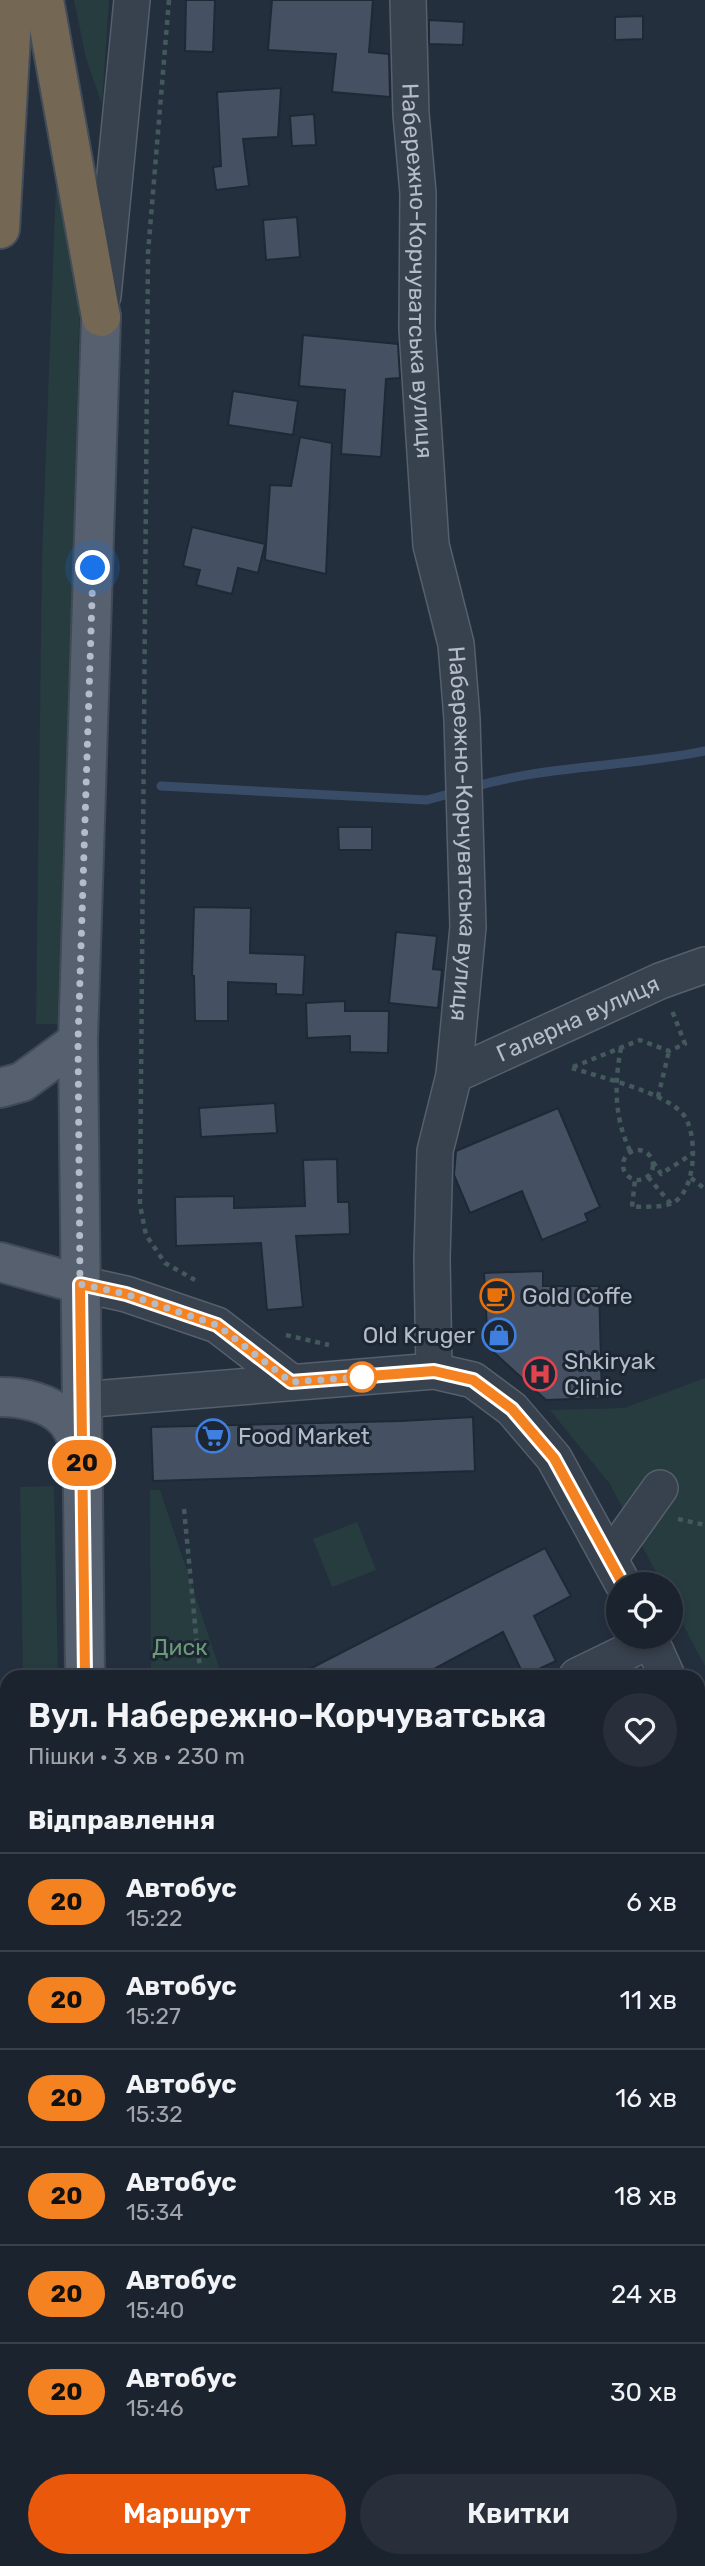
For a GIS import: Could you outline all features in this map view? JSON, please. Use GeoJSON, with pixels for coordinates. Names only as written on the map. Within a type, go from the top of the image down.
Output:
{"type":"FeatureCollection","features":[{"type":"Feature","properties":{"kind":"highway"},"geometry":{"type":"LineString","coordinates":[[0,229],[13,0]]}},
{"type":"Feature","properties":{"kind":"highway"},"geometry":{"type":"LineString","coordinates":[[44,0],[101,317]]}},
{"type":"Feature","properties":{"kind":"main road"},"geometry":{"type":"LineString","coordinates":[[85,1670],[78,1041],[101,317]]}},
{"type":"Feature","properties":{"kind":"main road"},"geometry":{"type":"LineString","coordinates":[[0,1088],[22,1082],[78,1041]]}},
{"type":"Feature","properties":{"kind":"main road"},"geometry":{"type":"LineString","coordinates":[[0,1262],[80,1284]]}},
{"type":"Feature","properties":{"kind":"main road"},"geometry":{"type":"LineString","coordinates":[[0,1397],[17,1397],[43,1404],[65,1419],[82,1449]]}},
{"type":"Feature","properties":{"kind":"street"},"geometry":{"type":"LineString","coordinates":[[101,317],[132,0]]}},
{"type":"Feature","properties":{"kind":"street","name":"Набережно-Корчуватська вулиця"},"geometry":{"type":"LineString","coordinates":[[408,0],[411,114],[418,193],[417,330],[431,545],[456,644],[468,927],[454,1075],[435,1152],[432,1258],[434,1371]]}},
{"type":"Feature","properties":{"kind":"street","name":"Галерна вулиця"},"geometry":{"type":"LineString","coordinates":[[454,1075],[660,981],[705,965]]}},
{"type":"Feature","properties":{"kind":"street"},"geometry":{"type":"LineString","coordinates":[[80,1284],[126,1294],[217,1325],[291,1382]]}},
{"type":"Feature","properties":{"kind":"street"},"geometry":{"type":"LineString","coordinates":[[81,1399],[434,1371],[473,1380],[512,1409],[554,1458],[616,1571]]}},
{"type":"Feature","properties":{"kind":"street"},"geometry":{"type":"LineString","coordinates":[[616,1571],[660,1488]]}},
{"type":"Feature","properties":{"kind":"street"},"geometry":{"type":"LineString","coordinates":[[589,1670],[629,1649]]}},
{"type":"Feature","properties":{"kind":"street"},"geometry":{"type":"LineString","coordinates":[[655,1649],[664,1670]]}},
{"type":"Feature","properties":{"kind":"path"},"geometry":{"type":"LineString","coordinates":[[169,0],[148,253],[140,1205],[146,1235],[164,1263],[198,1282]]}},
{"type":"Feature","properties":{"kind":"path"},"geometry":{"type":"LineString","coordinates":[[635,1180],[632,1207],[671,1204],[685,1193],[691,1178],[693,1153],[691,1129],[682,1113],[658,1097],[572,1068],[640,1040],[669,1051],[685,1044],[660,981]]}},
{"type":"Feature","properties":{"kind":"path"},"geometry":{"type":"LineString","coordinates":[[621,1047],[615,1082],[617,1112],[631,1153]]}},
{"type":"Feature","properties":{"kind":"path"},"geometry":{"type":"LineString","coordinates":[[658,1097],[669,1051]]}},
{"type":"Feature","properties":{"kind":"path"},"geometry":{"type":"LineString","coordinates":[[631,1153],[644,1152],[661,1174],[693,1153]]}},
{"type":"Feature","properties":{"kind":"path"},"geometry":{"type":"LineString","coordinates":[[631,1153],[624,1164],[625,1171],[635,1180]]}},
{"type":"Feature","properties":{"kind":"path"},"geometry":{"type":"LineString","coordinates":[[635,1180],[648,1177],[653,1169],[653,1162]]}},
{"type":"Feature","properties":{"kind":"path"},"geometry":{"type":"LineString","coordinates":[[648,1177],[671,1204]]}},
{"type":"Feature","properties":{"kind":"path"},"geometry":{"type":"LineString","coordinates":[[691,1178],[705,1189]]}},
{"type":"Feature","properties":{"kind":"path"},"geometry":{"type":"LineString","coordinates":[[276,1329],[288,1335],[336,1347]]}},
{"type":"Feature","properties":{"kind":"path"},"geometry":{"type":"LineString","coordinates":[[184,1509],[202,1670]]}},
{"type":"Feature","properties":{"kind":"green space"},"geometry":{"type":"Polygon","coordinates":[[[74,0],[109,0],[102,104],[86,58],[74,0]]]}},
{"type":"Feature","properties":{"kind":"green space"},"geometry":{"type":"Polygon","coordinates":[[[57,158],[80,283],[62,1024],[36,1024],[42,559],[57,158]]]}},
{"type":"Feature","properties":{"kind":"green space"},"geometry":{"type":"Polygon","coordinates":[[[705,1378],[705,1666],[683,1625],[683,1572],[656,1572],[610,1484],[550,1410],[624,1408],[705,1378]]]}},
{"type":"Feature","properties":{"kind":"green space"},"geometry":{"type":"Polygon","coordinates":[[[54,1486],[58,1670],[23,1670],[20,1487],[54,1486]]]}},
{"type":"Feature","properties":{"kind":"green space","name":"Диск"},"geometry":{"type":"Polygon","coordinates":[[[150,1490],[160,1490],[220,1670],[151,1670],[150,1490]]]}},
{"type":"Feature","properties":{"kind":"green space"},"geometry":{"type":"Polygon","coordinates":[[[357,1522],[376,1570],[332,1587],[313,1539],[357,1522]]]}},
{"type":"Feature","properties":{"kind":"building"},"geometry":{"type":"Polygon","coordinates":[[[186,0],[215,0],[213,52],[185,51],[186,0]]]}},
{"type":"Feature","properties":{"kind":"building"},"geometry":{"type":"Polygon","coordinates":[[[272,0],[373,0],[369,52],[389,54],[390,97],[332,92],[336,54],[268,50],[272,0]]]}},
{"type":"Feature","properties":{"kind":"building"},"geometry":{"type":"Polygon","coordinates":[[[643,16],[643,39],[615,40],[615,17],[643,16]]]}},
{"type":"Feature","properties":{"kind":"building"},"geometry":{"type":"Polygon","coordinates":[[[429,20],[464,22],[463,45],[429,44],[429,20]]]}},
{"type":"Feature","properties":{"kind":"building"},"geometry":{"type":"Polygon","coordinates":[[[281,88],[278,137],[243,139],[249,186],[216,190],[213,167],[221,166],[217,92],[281,88]]]}},
{"type":"Feature","properties":{"kind":"building"},"geometry":{"type":"Polygon","coordinates":[[[314,114],[316,145],[292,146],[290,116],[314,114]]]}},
{"type":"Feature","properties":{"kind":"building"},"geometry":{"type":"Polygon","coordinates":[[[297,217],[300,257],[266,260],[263,220],[297,217]]]}},
{"type":"Feature","properties":{"kind":"building"},"geometry":{"type":"Polygon","coordinates":[[[303,335],[398,344],[400,378],[386,379],[381,457],[341,454],[345,390],[299,386],[303,335]]]}},
{"type":"Feature","properties":{"kind":"building"},"geometry":{"type":"Polygon","coordinates":[[[233,391],[298,401],[293,435],[228,425],[233,391]]]}},
{"type":"Feature","properties":{"kind":"building"},"geometry":{"type":"Polygon","coordinates":[[[300,437],[332,443],[326,574],[265,560],[270,485],[291,486],[300,437]]]}},
{"type":"Feature","properties":{"kind":"building"},"geometry":{"type":"Polygon","coordinates":[[[192,527],[265,544],[258,573],[238,568],[232,594],[196,585],[200,570],[183,566],[192,527]]]}},
{"type":"Feature","properties":{"kind":"building"},"geometry":{"type":"Polygon","coordinates":[[[338,827],[372,827],[372,850],[339,850],[338,827]]]}},
{"type":"Feature","properties":{"kind":"building"},"geometry":{"type":"Polygon","coordinates":[[[194,907],[251,908],[250,953],[305,955],[303,995],[276,994],[276,984],[228,982],[228,1021],[195,1021],[192,976],[194,907]]]}},
{"type":"Feature","properties":{"kind":"building"},"geometry":{"type":"Polygon","coordinates":[[[396,932],[437,936],[433,969],[442,970],[438,1008],[389,1003],[396,932]]]}},
{"type":"Feature","properties":{"kind":"building"},"geometry":{"type":"Polygon","coordinates":[[[345,1001],[345,1011],[389,1011],[388,1053],[350,1052],[350,1036],[307,1038],[306,1003],[345,1001]]]}},
{"type":"Feature","properties":{"kind":"building"},"geometry":{"type":"Polygon","coordinates":[[[275,1103],[277,1133],[201,1137],[199,1108],[275,1103]]]}},
{"type":"Feature","properties":{"kind":"building"},"geometry":{"type":"Polygon","coordinates":[[[558,1108],[600,1207],[585,1214],[588,1221],[542,1240],[522,1191],[470,1213],[454,1175],[456,1151],[558,1108]]]}},
{"type":"Feature","properties":{"kind":"building"},"geometry":{"type":"Polygon","coordinates":[[[337,1159],[338,1202],[349,1202],[350,1234],[296,1236],[303,1307],[267,1310],[261,1243],[176,1246],[175,1197],[234,1196],[234,1208],[305,1206],[303,1160],[337,1159]]]}},
{"type":"Feature","properties":{"kind":"building"},"geometry":{"type":"Polygon","coordinates":[[[543,1271],[543,1286],[599,1286],[602,1398],[546,1400],[488,1347],[484,1273],[543,1271]]]}},
{"type":"Feature","properties":{"kind":"building"},"geometry":{"type":"Polygon","coordinates":[[[473,1417],[475,1471],[153,1481],[151,1427],[473,1417]]]}},
{"type":"Feature","properties":{"kind":"building"},"geometry":{"type":"Polygon","coordinates":[[[545,1548],[571,1596],[534,1616],[556,1661],[537,1670],[521,1670],[503,1632],[432,1670],[308,1670],[545,1548]]]}},
{"type":"Feature","properties":{"kind":"waterway"},"geometry":{"type":"LineString","coordinates":[[473,787],[530,774],[705,751]]}},
{"type":"Feature","properties":{"kind":"waterway"},"geometry":{"type":"LineString","coordinates":[[161,786],[427,800],[456,792]]}},
{"type":"Feature","properties":{"kind":"bus line","name":"20"},"geometry":{"type":"LineString","coordinates":[[85,1670],[80,1284],[126,1294],[217,1325],[291,1382],[434,1371],[473,1380],[512,1409],[554,1458],[617,1572]]}},
{"type":"Feature","properties":{"kind":"place","name":"Gold Coffe"},"geometry":{"type":"Point","coordinates":[497,1296]}},
{"type":"Feature","properties":{"kind":"place","name":"Old Kruger"},"geometry":{"type":"Point","coordinates":[499,1335]}},
{"type":"Feature","properties":{"kind":"place","name":"Shkiryak Clinic"},"geometry":{"type":"Point","coordinates":[540,1374]}},
{"type":"Feature","properties":{"kind":"place","name":"Food Market"},"geometry":{"type":"Point","coordinates":[213,1436]}},
{"type":"Feature","properties":{"kind":"route"},"geometry":{"type":"LineString","coordinates":[[93,568],[78,1041],[80,1284],[126,1294],[217,1325],[291,1382],[362,1377]]}}]}
